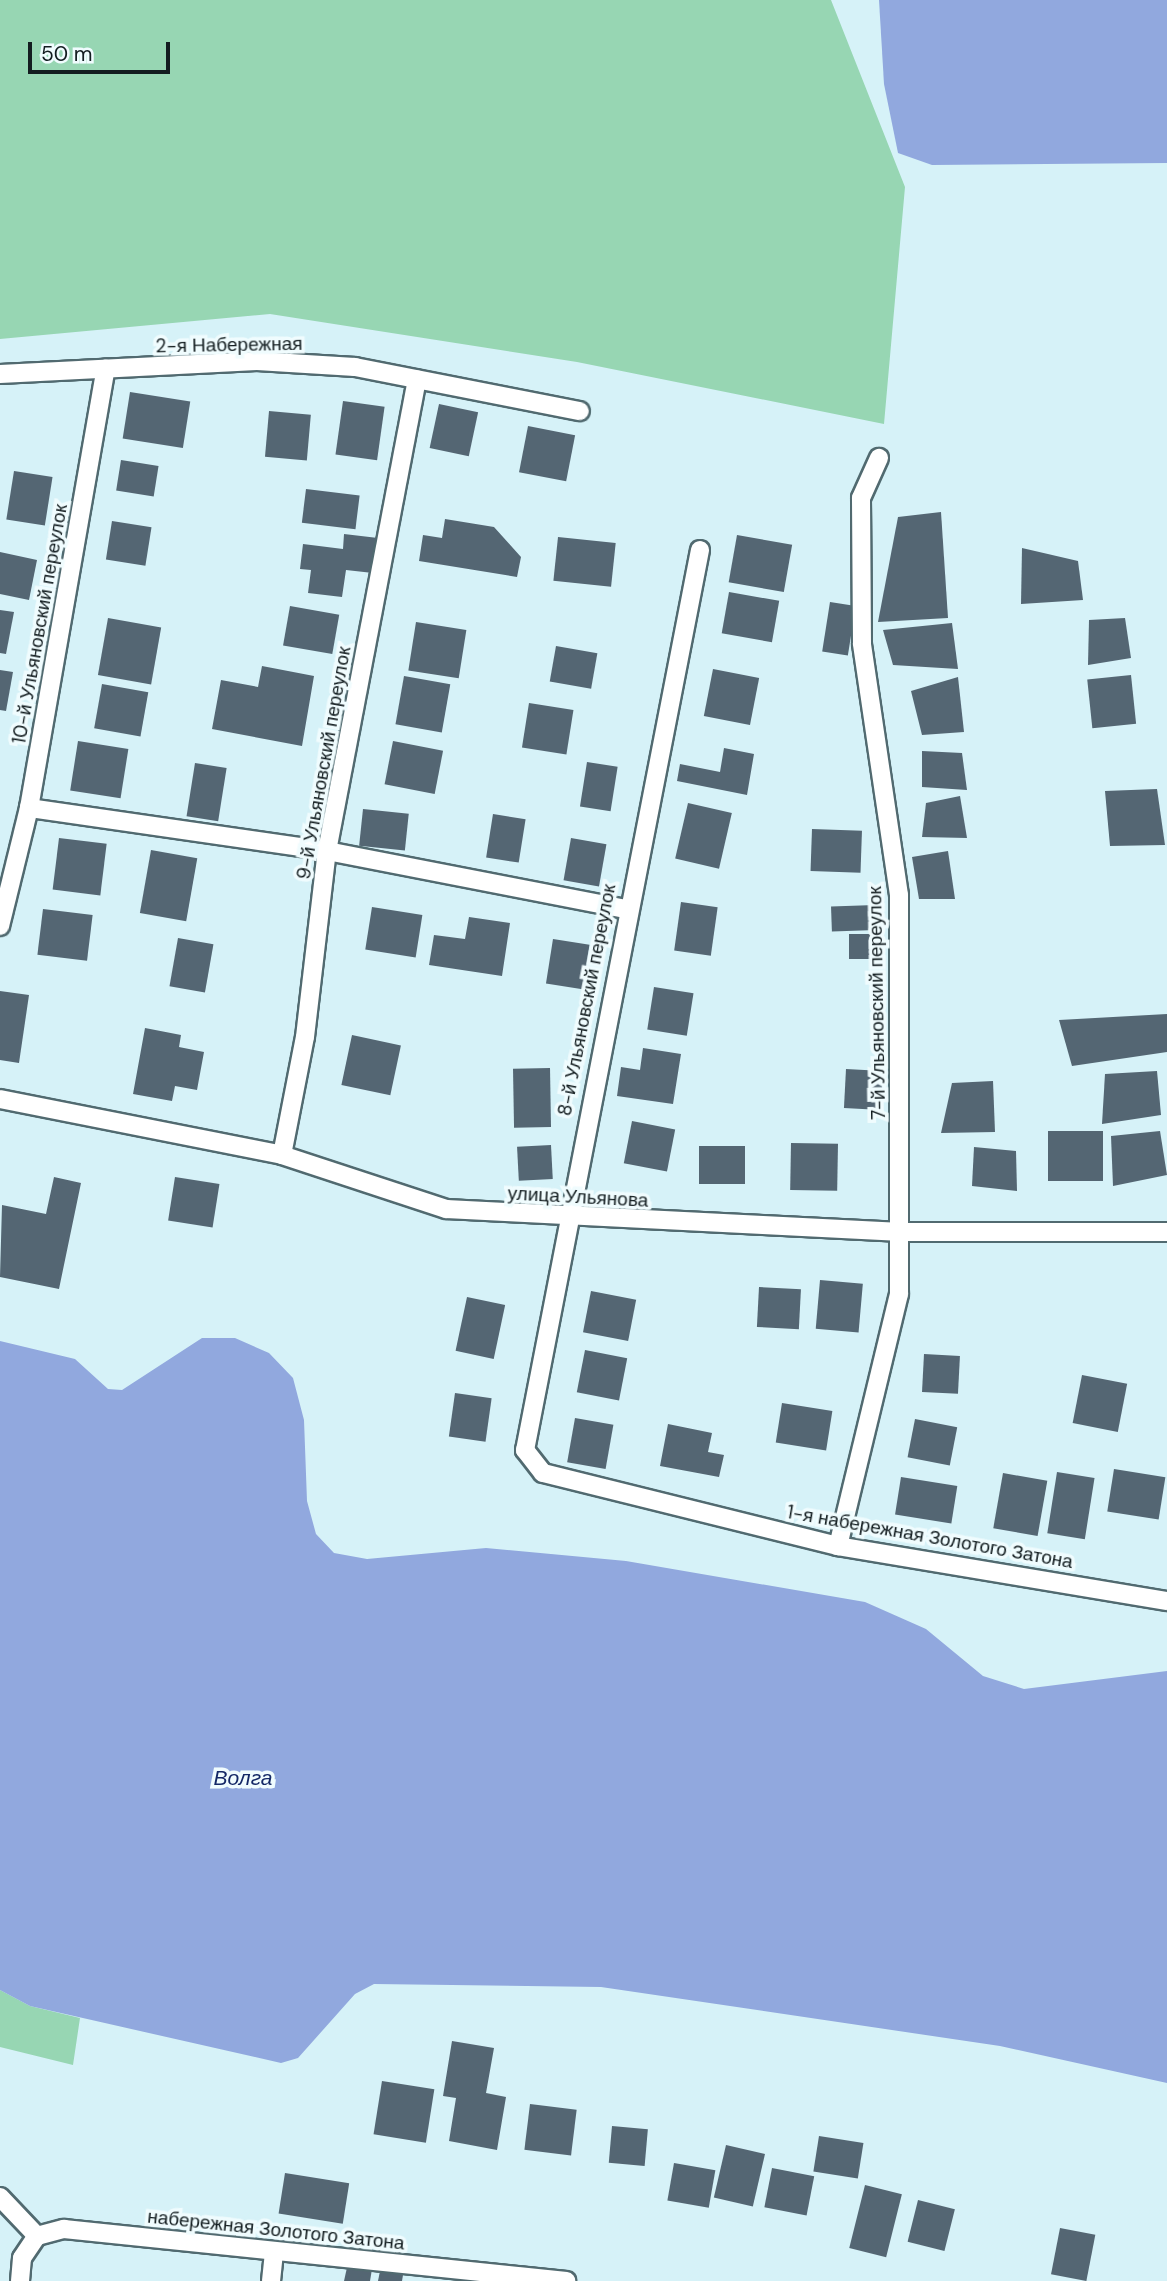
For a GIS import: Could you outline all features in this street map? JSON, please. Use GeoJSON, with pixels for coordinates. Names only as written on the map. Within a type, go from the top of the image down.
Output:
{"type":"FeatureCollection","features":[{"type":"Feature","properties":{"kind":"street","name":"2-я Набережная"},"geometry":{"type":"LineString","coordinates":[[0,374],[257,361],[355,367],[580,411]]}},
{"type":"Feature","properties":{"kind":"street","name":"10-й Ульяновский переулок"},"geometry":{"type":"LineString","coordinates":[[0,926],[29,808],[106,369]]}},
{"type":"Feature","properties":{"kind":"street","name":"9-й Ульяновский переулок"},"geometry":{"type":"LineString","coordinates":[[282,1155],[304,1037],[327,851],[417,380]]}},
{"type":"Feature","properties":{"kind":"street","name":"7-й Ульяновский переулок"},"geometry":{"type":"LineString","coordinates":[[838,1546],[899,1294],[899,895],[862,643],[861,498],[879,458]]}},
{"type":"Feature","properties":{"kind":"street","name":"8-й Ульяновский переулок"},"geometry":{"type":"LineString","coordinates":[[529,1459],[524,1443],[565,1219],[700,550]]}},
{"type":"Feature","properties":{"kind":"street"},"geometry":{"type":"LineString","coordinates":[[29,808],[327,851],[626,909]]}},
{"type":"Feature","properties":{"kind":"street","name":"улица Ульянова"},"geometry":{"type":"LineString","coordinates":[[0,1099],[282,1155],[446,1209],[565,1219],[901,1232],[1167,1232]]}},
{"type":"Feature","properties":{"kind":"street","name":"1-я набережная Золотого Затона"},"geometry":{"type":"LineString","coordinates":[[529,1459],[543,1473],[838,1546],[1167,1601]]}},
{"type":"Feature","properties":{"kind":"street"},"geometry":{"type":"LineString","coordinates":[[0,2197],[37,2236],[22,2258],[20,2281]]}},
{"type":"Feature","properties":{"kind":"street","name":"набережная Золотого Затона"},"geometry":{"type":"LineString","coordinates":[[37,2236],[64,2229],[566,2281]]}},
{"type":"Feature","properties":{"kind":"street"},"geometry":{"type":"LineString","coordinates":[[271,2281],[274,2250]]}},
{"type":"Feature","properties":{"kind":"green space"},"geometry":{"type":"Polygon","coordinates":[[[0,0],[831,0],[905,187],[884,424],[577,362],[270,314],[0,339],[0,0]]]}},
{"type":"Feature","properties":{"kind":"green space"},"geometry":{"type":"Polygon","coordinates":[[[0,1990],[30,2006],[80,2018],[73,2065],[0,2047],[0,1990]]]}},
{"type":"Feature","properties":{"kind":"water"},"geometry":{"type":"Polygon","coordinates":[[[879,0],[1167,0],[1167,163],[932,165],[898,153],[884,84],[879,0]]]}},
{"type":"Feature","properties":{"kind":"water","name":"Волга"},"geometry":{"type":"Polygon","coordinates":[[[202,1338],[235,1338],[269,1353],[293,1378],[304,1420],[307,1501],[316,1534],[334,1553],[367,1559],[486,1548],[626,1561],[865,1602],[926,1629],[983,1676],[1024,1689],[1167,1671],[1167,2083],[1000,2046],[601,1987],[374,1984],[355,1994],[298,2058],[281,2063],[30,2006],[0,1990],[0,1341],[75,1359],[108,1389],[122,1390],[202,1338]]]}},
{"type":"Feature","properties":{"kind":"building"},"geometry":{"type":"Polygon","coordinates":[[[130,392],[190,402],[183,448],[123,438],[130,392]]]}},
{"type":"Feature","properties":{"kind":"building"},"geometry":{"type":"Polygon","coordinates":[[[343,401],[385,407],[377,460],[335,454],[343,401]]]}},
{"type":"Feature","properties":{"kind":"building"},"geometry":{"type":"Polygon","coordinates":[[[439,404],[478,412],[469,456],[430,448],[439,404]]]}},
{"type":"Feature","properties":{"kind":"building"},"geometry":{"type":"Polygon","coordinates":[[[269,411],[311,415],[307,460],[265,457],[269,411]]]}},
{"type":"Feature","properties":{"kind":"building"},"geometry":{"type":"Polygon","coordinates":[[[528,426],[575,435],[566,481],[519,472],[528,426]]]}},
{"type":"Feature","properties":{"kind":"building"},"geometry":{"type":"Polygon","coordinates":[[[121,460],[159,466],[154,497],[116,491],[121,460]]]}},
{"type":"Feature","properties":{"kind":"building"},"geometry":{"type":"Polygon","coordinates":[[[14,471],[53,477],[45,525],[6,519],[14,471]]]}},
{"type":"Feature","properties":{"kind":"building"},"geometry":{"type":"Polygon","coordinates":[[[306,489],[360,496],[355,529],[302,523],[306,489]]]}},
{"type":"Feature","properties":{"kind":"building"},"geometry":{"type":"Polygon","coordinates":[[[941,512],[948,618],[878,622],[898,517],[941,512]]]}},
{"type":"Feature","properties":{"kind":"building"},"geometry":{"type":"Polygon","coordinates":[[[445,519],[494,527],[521,557],[517,577],[419,561],[423,535],[442,538],[445,519]]]}},
{"type":"Feature","properties":{"kind":"building"},"geometry":{"type":"Polygon","coordinates":[[[112,521],[152,527],[145,566],[106,560],[112,521]]]}},
{"type":"Feature","properties":{"kind":"building"},"geometry":{"type":"Polygon","coordinates":[[[344,534],[378,538],[373,573],[346,570],[342,597],[308,593],[311,570],[300,569],[303,544],[343,549],[344,534]]]}},
{"type":"Feature","properties":{"kind":"building"},"geometry":{"type":"Polygon","coordinates":[[[737,535],[792,545],[784,592],[729,582],[737,535]]]}},
{"type":"Feature","properties":{"kind":"building"},"geometry":{"type":"Polygon","coordinates":[[[558,537],[616,543],[611,587],[553,581],[558,537]]]}},
{"type":"Feature","properties":{"kind":"building"},"geometry":{"type":"Polygon","coordinates":[[[1022,548],[1078,561],[1083,600],[1021,604],[1022,548]]]}},
{"type":"Feature","properties":{"kind":"building"},"geometry":{"type":"Polygon","coordinates":[[[0,552],[37,560],[29,600],[0,594],[0,552]]]}},
{"type":"Feature","properties":{"kind":"building"},"geometry":{"type":"Polygon","coordinates":[[[729,592],[779,601],[772,642],[722,633],[729,592]]]}},
{"type":"Feature","properties":{"kind":"building"},"geometry":{"type":"Polygon","coordinates":[[[830,602],[856,606],[848,655],[822,651],[830,602]]]}},
{"type":"Feature","properties":{"kind":"building"},"geometry":{"type":"Polygon","coordinates":[[[290,606],[339,615],[332,654],[283,645],[290,606]]]}},
{"type":"Feature","properties":{"kind":"building"},"geometry":{"type":"Polygon","coordinates":[[[0,610],[14,612],[6,654],[0,653],[0,610]]]}},
{"type":"Feature","properties":{"kind":"building"},"geometry":{"type":"Polygon","coordinates":[[[108,618],[161,627],[151,684],[98,675],[108,618]]]}},
{"type":"Feature","properties":{"kind":"building"},"geometry":{"type":"Polygon","coordinates":[[[1125,618],[1131,658],[1088,665],[1089,620],[1125,618]]]}},
{"type":"Feature","properties":{"kind":"building"},"geometry":{"type":"Polygon","coordinates":[[[416,622],[466,630],[459,678],[408,670],[416,622]]]}},
{"type":"Feature","properties":{"kind":"building"},"geometry":{"type":"Polygon","coordinates":[[[952,623],[958,669],[893,665],[883,630],[952,623]]]}},
{"type":"Feature","properties":{"kind":"building"},"geometry":{"type":"Polygon","coordinates":[[[556,646],[597,653],[591,689],[550,681],[556,646]]]}},
{"type":"Feature","properties":{"kind":"building"},"geometry":{"type":"Polygon","coordinates":[[[262,666],[314,676],[302,746],[212,729],[221,680],[258,687],[262,666]]]}},
{"type":"Feature","properties":{"kind":"building"},"geometry":{"type":"Polygon","coordinates":[[[713,669],[759,678],[750,725],[704,716],[713,669]]]}},
{"type":"Feature","properties":{"kind":"building"},"geometry":{"type":"Polygon","coordinates":[[[0,670],[13,672],[6,711],[0,710],[0,670]]]}},
{"type":"Feature","properties":{"kind":"building"},"geometry":{"type":"Polygon","coordinates":[[[1131,675],[1136,724],[1092,728],[1087,680],[1131,675]]]}},
{"type":"Feature","properties":{"kind":"building"},"geometry":{"type":"Polygon","coordinates":[[[404,676],[450,684],[442,732],[395,724],[404,676]]]}},
{"type":"Feature","properties":{"kind":"building"},"geometry":{"type":"Polygon","coordinates":[[[958,677],[964,732],[922,735],[911,691],[958,677]]]}},
{"type":"Feature","properties":{"kind":"building"},"geometry":{"type":"Polygon","coordinates":[[[102,684],[148,692],[140,736],[94,728],[102,684]]]}},
{"type":"Feature","properties":{"kind":"building"},"geometry":{"type":"Polygon","coordinates":[[[529,703],[573,710],[566,754],[522,747],[529,703]]]}},
{"type":"Feature","properties":{"kind":"building"},"geometry":{"type":"Polygon","coordinates":[[[78,741],[128,749],[121,798],[70,790],[78,741]]]}},
{"type":"Feature","properties":{"kind":"building"},"geometry":{"type":"Polygon","coordinates":[[[393,741],[443,751],[435,794],[385,784],[393,741]]]}},
{"type":"Feature","properties":{"kind":"building"},"geometry":{"type":"Polygon","coordinates":[[[724,748],[754,754],[747,795],[677,781],[680,764],[720,772],[724,748]]]}},
{"type":"Feature","properties":{"kind":"building"},"geometry":{"type":"Polygon","coordinates":[[[922,751],[962,753],[967,790],[922,787],[922,751]]]}},
{"type":"Feature","properties":{"kind":"building"},"geometry":{"type":"Polygon","coordinates":[[[587,762],[618,767],[611,811],[580,806],[587,762]]]}},
{"type":"Feature","properties":{"kind":"building"},"geometry":{"type":"Polygon","coordinates":[[[195,763],[227,768],[218,821],[187,816],[195,763]]]}},
{"type":"Feature","properties":{"kind":"building"},"geometry":{"type":"Polygon","coordinates":[[[1157,789],[1165,845],[1110,846],[1105,791],[1157,789]]]}},
{"type":"Feature","properties":{"kind":"building"},"geometry":{"type":"Polygon","coordinates":[[[960,796],[967,838],[922,837],[926,803],[960,796]]]}},
{"type":"Feature","properties":{"kind":"building"},"geometry":{"type":"Polygon","coordinates":[[[688,803],[732,813],[719,869],[675,859],[688,803]]]}},
{"type":"Feature","properties":{"kind":"building"},"geometry":{"type":"Polygon","coordinates":[[[363,809],[409,814],[405,851],[359,846],[363,809]]]}},
{"type":"Feature","properties":{"kind":"building"},"geometry":{"type":"Polygon","coordinates":[[[493,814],[526,819],[519,863],[486,857],[493,814]]]}},
{"type":"Feature","properties":{"kind":"building"},"geometry":{"type":"Polygon","coordinates":[[[812,829],[862,831],[861,873],[811,871],[812,829]]]}},
{"type":"Feature","properties":{"kind":"building"},"geometry":{"type":"Polygon","coordinates":[[[59,838],[107,844],[100,895],[53,890],[59,838]]]}},
{"type":"Feature","properties":{"kind":"building"},"geometry":{"type":"Polygon","coordinates":[[[571,838],[606,844],[599,887],[564,880],[571,838]]]}},
{"type":"Feature","properties":{"kind":"building"},"geometry":{"type":"Polygon","coordinates":[[[151,850],[197,858],[186,921],[140,913],[151,850]]]}},
{"type":"Feature","properties":{"kind":"building"},"geometry":{"type":"Polygon","coordinates":[[[948,851],[955,899],[919,899],[912,857],[948,851]]]}},
{"type":"Feature","properties":{"kind":"building"},"geometry":{"type":"Polygon","coordinates":[[[681,902],[718,907],[711,956],[674,951],[681,902]]]}},
{"type":"Feature","properties":{"kind":"building"},"geometry":{"type":"Polygon","coordinates":[[[875,905],[876,930],[832,932],[831,907],[875,905]]]}},
{"type":"Feature","properties":{"kind":"building"},"geometry":{"type":"Polygon","coordinates":[[[372,907],[422,915],[416,957],[365,949],[372,907]]]}},
{"type":"Feature","properties":{"kind":"building"},"geometry":{"type":"Polygon","coordinates":[[[43,909],[93,915],[87,961],[37,955],[43,909]]]}},
{"type":"Feature","properties":{"kind":"building"},"geometry":{"type":"Polygon","coordinates":[[[469,917],[510,923],[502,976],[429,965],[434,935],[465,939],[469,917]]]}},
{"type":"Feature","properties":{"kind":"building"},"geometry":{"type":"Polygon","coordinates":[[[849,934],[883,934],[883,959],[849,959],[849,934]]]}},
{"type":"Feature","properties":{"kind":"building"},"geometry":{"type":"Polygon","coordinates":[[[178,938],[213,944],[205,993],[169,986],[178,938]]]}},
{"type":"Feature","properties":{"kind":"building"},"geometry":{"type":"Polygon","coordinates":[[[553,939],[590,945],[583,989],[546,983],[553,939]]]}},
{"type":"Feature","properties":{"kind":"building"},"geometry":{"type":"Polygon","coordinates":[[[654,987],[694,993],[687,1036],[647,1029],[654,987]]]}},
{"type":"Feature","properties":{"kind":"building"},"geometry":{"type":"Polygon","coordinates":[[[0,991],[29,995],[19,1063],[0,1060],[0,991]]]}},
{"type":"Feature","properties":{"kind":"building"},"geometry":{"type":"Polygon","coordinates":[[[1167,1014],[1167,1052],[1072,1066],[1059,1020],[1167,1014]]]}},
{"type":"Feature","properties":{"kind":"building"},"geometry":{"type":"Polygon","coordinates":[[[145,1028],[181,1035],[179,1047],[204,1052],[197,1090],[175,1086],[172,1101],[133,1094],[145,1028]]]}},
{"type":"Feature","properties":{"kind":"building"},"geometry":{"type":"Polygon","coordinates":[[[352,1035],[401,1045],[390,1095],[341,1085],[352,1035]]]}},
{"type":"Feature","properties":{"kind":"building"},"geometry":{"type":"Polygon","coordinates":[[[643,1048],[681,1054],[673,1104],[617,1096],[621,1067],[640,1070],[643,1048]]]}},
{"type":"Feature","properties":{"kind":"building"},"geometry":{"type":"Polygon","coordinates":[[[550,1068],[551,1127],[514,1128],[513,1069],[550,1068]]]}},
{"type":"Feature","properties":{"kind":"building"},"geometry":{"type":"Polygon","coordinates":[[[846,1069],[883,1071],[881,1110],[844,1108],[846,1069]]]}},
{"type":"Feature","properties":{"kind":"building"},"geometry":{"type":"Polygon","coordinates":[[[1157,1071],[1161,1115],[1102,1124],[1105,1074],[1157,1071]]]}},
{"type":"Feature","properties":{"kind":"building"},"geometry":{"type":"Polygon","coordinates":[[[993,1081],[995,1132],[941,1133],[952,1083],[993,1081]]]}},
{"type":"Feature","properties":{"kind":"building"},"geometry":{"type":"Polygon","coordinates":[[[632,1121],[675,1129],[667,1172],[624,1163],[632,1121]]]}},
{"type":"Feature","properties":{"kind":"building"},"geometry":{"type":"Polygon","coordinates":[[[1048,1131],[1103,1131],[1103,1181],[1048,1181],[1048,1131]]]}},
{"type":"Feature","properties":{"kind":"building"},"geometry":{"type":"Polygon","coordinates":[[[1160,1131],[1167,1175],[1113,1186],[1111,1136],[1160,1131]]]}},
{"type":"Feature","properties":{"kind":"building"},"geometry":{"type":"Polygon","coordinates":[[[791,1143],[838,1144],[837,1191],[790,1190],[791,1143]]]}},
{"type":"Feature","properties":{"kind":"building"},"geometry":{"type":"Polygon","coordinates":[[[551,1145],[553,1179],[519,1181],[517,1147],[551,1145]]]}},
{"type":"Feature","properties":{"kind":"building"},"geometry":{"type":"Polygon","coordinates":[[[699,1146],[745,1146],[745,1184],[699,1184],[699,1146]]]}},
{"type":"Feature","properties":{"kind":"building"},"geometry":{"type":"Polygon","coordinates":[[[974,1147],[1016,1151],[1017,1191],[972,1186],[974,1147]]]}},
{"type":"Feature","properties":{"kind":"building"},"geometry":{"type":"Polygon","coordinates":[[[54,1177],[81,1183],[59,1289],[0,1277],[2,1205],[46,1214],[54,1177]]]}},
{"type":"Feature","properties":{"kind":"building"},"geometry":{"type":"Polygon","coordinates":[[[175,1177],[219,1184],[213,1227],[168,1220],[175,1177]]]}},
{"type":"Feature","properties":{"kind":"building"},"geometry":{"type":"Polygon","coordinates":[[[820,1280],[863,1284],[859,1333],[816,1329],[820,1280]]]}},
{"type":"Feature","properties":{"kind":"building"},"geometry":{"type":"Polygon","coordinates":[[[759,1287],[801,1289],[799,1329],[757,1327],[759,1287]]]}},
{"type":"Feature","properties":{"kind":"building"},"geometry":{"type":"Polygon","coordinates":[[[591,1291],[636,1300],[628,1341],[583,1332],[591,1291]]]}},
{"type":"Feature","properties":{"kind":"building"},"geometry":{"type":"Polygon","coordinates":[[[467,1297],[505,1305],[494,1359],[456,1351],[467,1297]]]}},
{"type":"Feature","properties":{"kind":"building"},"geometry":{"type":"Polygon","coordinates":[[[585,1350],[627,1358],[619,1400],[577,1392],[585,1350]]]}},
{"type":"Feature","properties":{"kind":"building"},"geometry":{"type":"Polygon","coordinates":[[[924,1354],[960,1356],[958,1394],[922,1392],[924,1354]]]}},
{"type":"Feature","properties":{"kind":"building"},"geometry":{"type":"Polygon","coordinates":[[[1082,1375],[1127,1384],[1118,1432],[1073,1423],[1082,1375]]]}},
{"type":"Feature","properties":{"kind":"building"},"geometry":{"type":"Polygon","coordinates":[[[455,1393],[492,1398],[486,1442],[449,1437],[455,1393]]]}},
{"type":"Feature","properties":{"kind":"building"},"geometry":{"type":"Polygon","coordinates":[[[782,1403],[832,1411],[826,1450],[776,1443],[782,1403]]]}},
{"type":"Feature","properties":{"kind":"building"},"geometry":{"type":"Polygon","coordinates":[[[575,1418],[613,1425],[606,1469],[567,1462],[575,1418]]]}},
{"type":"Feature","properties":{"kind":"building"},"geometry":{"type":"Polygon","coordinates":[[[915,1419],[957,1427],[950,1465],[908,1457],[915,1419]]]}},
{"type":"Feature","properties":{"kind":"building"},"geometry":{"type":"Polygon","coordinates":[[[668,1424],[712,1433],[708,1452],[724,1455],[719,1477],[660,1466],[668,1424]]]}},
{"type":"Feature","properties":{"kind":"building"},"geometry":{"type":"Polygon","coordinates":[[[1114,1469],[1165,1477],[1159,1520],[1107,1511],[1114,1469]]]}},
{"type":"Feature","properties":{"kind":"building"},"geometry":{"type":"Polygon","coordinates":[[[1057,1472],[1095,1478],[1085,1539],[1047,1533],[1057,1472]]]}},
{"type":"Feature","properties":{"kind":"building"},"geometry":{"type":"Polygon","coordinates":[[[1003,1473],[1047,1481],[1038,1536],[993,1528],[1003,1473]]]}},
{"type":"Feature","properties":{"kind":"building"},"geometry":{"type":"Polygon","coordinates":[[[901,1477],[957,1486],[951,1523],[895,1515],[901,1477]]]}},
{"type":"Feature","properties":{"kind":"building"},"geometry":{"type":"Polygon","coordinates":[[[452,2041],[494,2048],[486,2093],[506,2097],[497,2150],[449,2141],[456,2098],[443,2096],[452,2041]]]}},
{"type":"Feature","properties":{"kind":"building"},"geometry":{"type":"Polygon","coordinates":[[[382,2081],[434,2089],[426,2143],[374,2134],[382,2081]]]}},
{"type":"Feature","properties":{"kind":"building"},"geometry":{"type":"Polygon","coordinates":[[[530,2104],[577,2110],[571,2155],[524,2150],[530,2104]]]}},
{"type":"Feature","properties":{"kind":"building"},"geometry":{"type":"Polygon","coordinates":[[[612,2126],[648,2129],[645,2166],[609,2163],[612,2126]]]}},
{"type":"Feature","properties":{"kind":"building"},"geometry":{"type":"Polygon","coordinates":[[[819,2136],[863,2143],[858,2179],[813,2172],[819,2136]]]}},
{"type":"Feature","properties":{"kind":"building"},"geometry":{"type":"Polygon","coordinates":[[[726,2145],[765,2154],[753,2207],[714,2198],[726,2145]]]}},
{"type":"Feature","properties":{"kind":"building"},"geometry":{"type":"Polygon","coordinates":[[[674,2163],[715,2170],[709,2208],[667,2200],[674,2163]]]}},
{"type":"Feature","properties":{"kind":"building"},"geometry":{"type":"Polygon","coordinates":[[[772,2168],[814,2176],[807,2215],[764,2207],[772,2168]]]}},
{"type":"Feature","properties":{"kind":"building"},"geometry":{"type":"Polygon","coordinates":[[[285,2173],[349,2183],[343,2224],[279,2213],[285,2173]]]}},
{"type":"Feature","properties":{"kind":"building"},"geometry":{"type":"Polygon","coordinates":[[[865,2185],[902,2194],[886,2257],[849,2248],[865,2185]]]}},
{"type":"Feature","properties":{"kind":"building"},"geometry":{"type":"Polygon","coordinates":[[[918,2200],[955,2209],[944,2251],[908,2242],[918,2200]]]}},
{"type":"Feature","properties":{"kind":"building"},"geometry":{"type":"Polygon","coordinates":[[[1060,2228],[1095,2235],[1086,2281],[1051,2274],[1060,2228]]]}},
{"type":"Feature","properties":{"kind":"building"},"geometry":{"type":"Polygon","coordinates":[[[348,2263],[372,2269],[370,2281],[344,2281],[348,2263]]]}},
{"type":"Feature","properties":{"kind":"building"},"geometry":{"type":"Polygon","coordinates":[[[380,2271],[403,2275],[402,2281],[378,2281],[380,2271]]]}}]}
